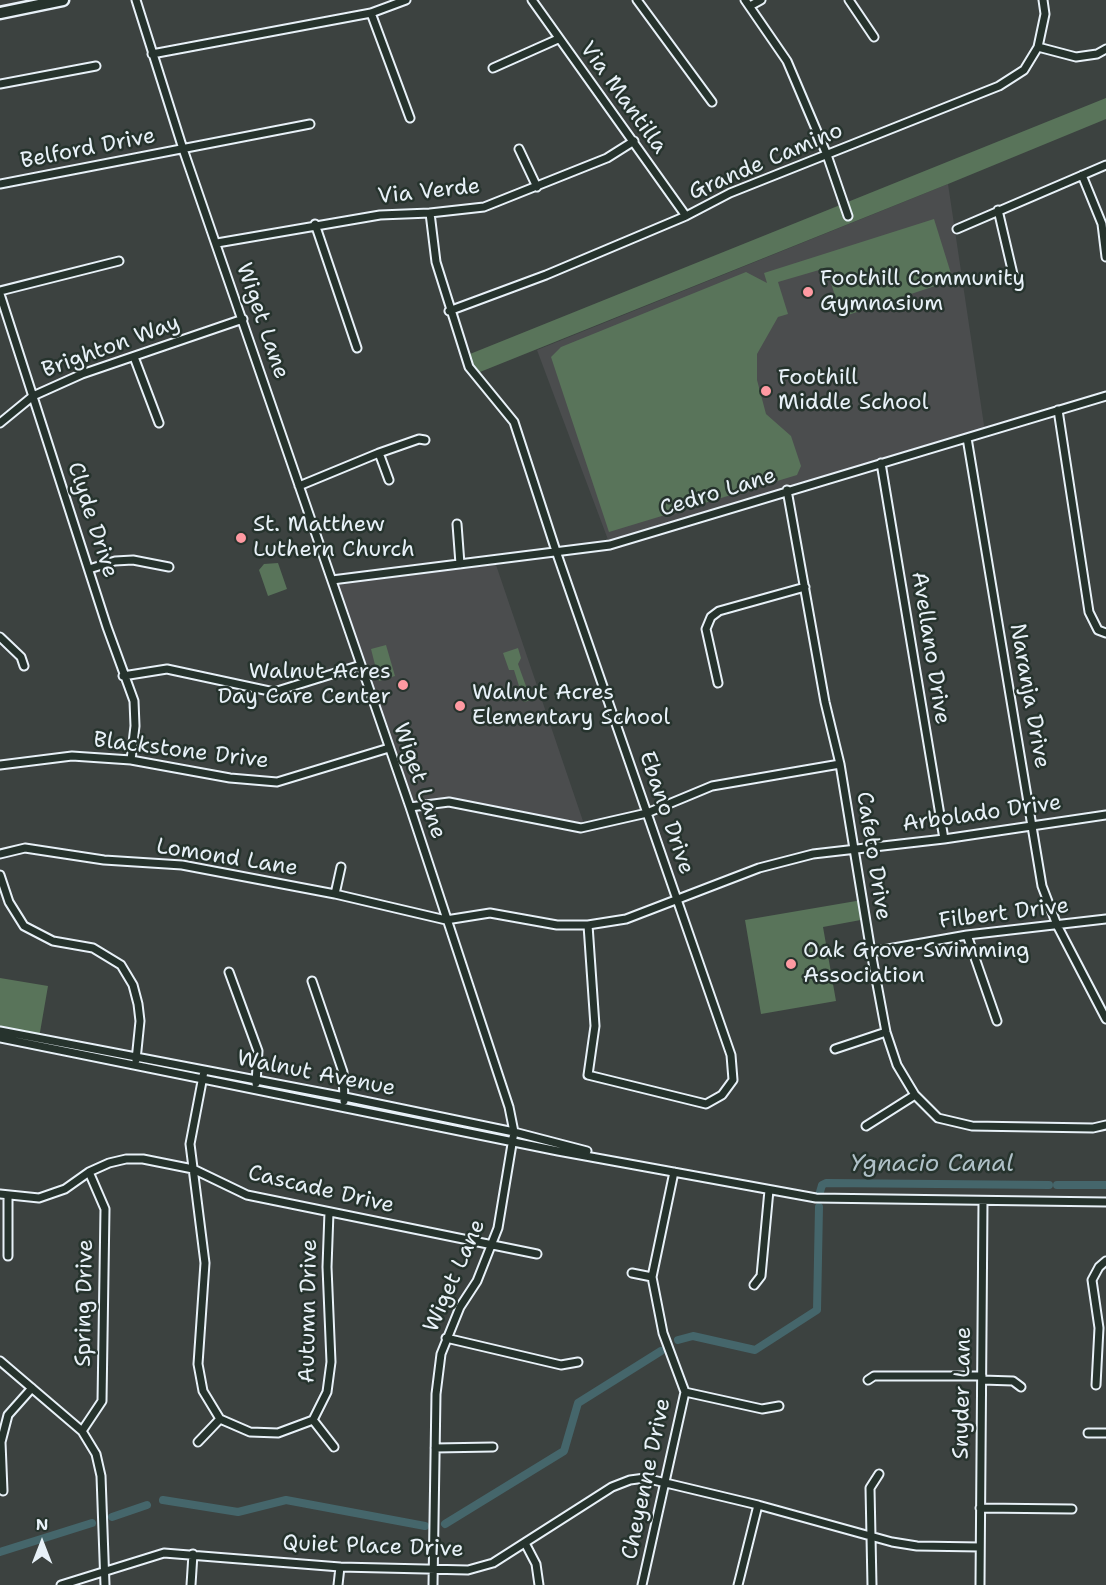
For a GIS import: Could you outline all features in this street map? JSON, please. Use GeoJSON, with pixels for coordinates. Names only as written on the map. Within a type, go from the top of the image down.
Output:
{"type":"FeatureCollection","features":[{"type":"Feature","properties":{"kind":"highway"},"geometry":{"type":"LineString","coordinates":[[0,12],[63,0]]}},
{"type":"Feature","properties":{"kind":"street","name":"Wiget Lane"},"geometry":{"type":"LineString","coordinates":[[136,0],[183,149],[410,807],[509,1107],[514,1132],[498,1228],[493,1244],[477,1281],[460,1307],[446,1338],[437,1372],[433,1585]]}},
{"type":"Feature","properties":{"kind":"street"},"geometry":{"type":"LineString","coordinates":[[152,54],[371,13],[406,0]]}},
{"type":"Feature","properties":{"kind":"street","name":"Via Mantilla"},"geometry":{"type":"LineString","coordinates":[[532,0],[686,216]]}},
{"type":"Feature","properties":{"kind":"street"},"geometry":{"type":"LineString","coordinates":[[637,0],[712,102]]}},
{"type":"Feature","properties":{"kind":"street"},"geometry":{"type":"LineString","coordinates":[[761,0],[748,3],[787,61],[827,155],[848,216]]}},
{"type":"Feature","properties":{"kind":"street"},"geometry":{"type":"LineString","coordinates":[[849,0],[874,37]]}},
{"type":"Feature","properties":{"kind":"street","name":"Grande Camino"},"geometry":{"type":"LineString","coordinates":[[449,311],[546,275],[686,216],[730,193],[999,86],[1024,70],[1038,46],[1045,14],[1042,0]]}},
{"type":"Feature","properties":{"kind":"street"},"geometry":{"type":"LineString","coordinates":[[371,13],[410,118]]}},
{"type":"Feature","properties":{"kind":"street"},"geometry":{"type":"LineString","coordinates":[[493,68],[558,39]]}},
{"type":"Feature","properties":{"kind":"street"},"geometry":{"type":"LineString","coordinates":[[1038,46],[1076,57],[1097,54],[1106,50]]}},
{"type":"Feature","properties":{"kind":"street"},"geometry":{"type":"LineString","coordinates":[[0,84],[96,66]]}},
{"type":"Feature","properties":{"kind":"street","name":"Belford Drive"},"geometry":{"type":"LineString","coordinates":[[0,184],[310,124]]}},
{"type":"Feature","properties":{"kind":"street","name":"Via Verde"},"geometry":{"type":"LineString","coordinates":[[216,243],[315,224],[380,215],[430,213],[484,207],[607,158],[634,141]]}},
{"type":"Feature","properties":{"kind":"street"},"geometry":{"type":"LineString","coordinates":[[519,149],[537,187]]}},
{"type":"Feature","properties":{"kind":"street"},"geometry":{"type":"LineString","coordinates":[[957,228],[1106,165]]}},
{"type":"Feature","properties":{"kind":"street"},"geometry":{"type":"LineString","coordinates":[[1083,175],[1102,224],[1106,257]]}},
{"type":"Feature","properties":{"kind":"street"},"geometry":{"type":"LineString","coordinates":[[998,210],[1013,274]]}},
{"type":"Feature","properties":{"kind":"street","name":"Ebano Drive"},"geometry":{"type":"LineString","coordinates":[[430,213],[436,262],[449,311],[469,367],[514,422],[556,551],[731,1055],[733,1080],[722,1095],[706,1104],[588,1075],[595,1026],[588,926]]}},
{"type":"Feature","properties":{"kind":"street"},"geometry":{"type":"LineString","coordinates":[[315,224],[357,348]]}},
{"type":"Feature","properties":{"kind":"street"},"geometry":{"type":"LineString","coordinates":[[0,293],[119,261]]}},
{"type":"Feature","properties":{"kind":"street","name":"Clyde Drive"},"geometry":{"type":"LineString","coordinates":[[0,293],[123,676],[134,701],[135,726],[131,759]]}},
{"type":"Feature","properties":{"kind":"street","name":"Brighton Way"},"geometry":{"type":"LineString","coordinates":[[0,423],[33,396],[82,374],[243,319]]}},
{"type":"Feature","properties":{"kind":"street"},"geometry":{"type":"LineString","coordinates":[[134,357],[159,423]]}},
{"type":"Feature","properties":{"kind":"street","name":"Cedro Lane"},"geometry":{"type":"LineString","coordinates":[[332,580],[610,545],[1106,396]]}},
{"type":"Feature","properties":{"kind":"street"},"geometry":{"type":"LineString","coordinates":[[1058,410],[1089,612],[1098,630],[1106,633]]}},
{"type":"Feature","properties":{"kind":"street","name":"Naranja Drive"},"geometry":{"type":"LineString","coordinates":[[968,438],[1042,886],[1058,925],[1106,1019]]}},
{"type":"Feature","properties":{"kind":"street"},"geometry":{"type":"LineString","coordinates":[[299,486],[380,453],[419,439],[425,440]]}},
{"type":"Feature","properties":{"kind":"street"},"geometry":{"type":"LineString","coordinates":[[380,453],[389,480]]}},
{"type":"Feature","properties":{"kind":"street","name":"Avellano Drive"},"geometry":{"type":"LineString","coordinates":[[881,463],[944,839]]}},
{"type":"Feature","properties":{"kind":"street","name":"Cafeto Drive"},"geometry":{"type":"LineString","coordinates":[[787,490],[825,702],[840,764],[870,952],[886,1032],[897,1065],[915,1095],[938,1118],[972,1126],[1093,1128],[1106,1125]]}},
{"type":"Feature","properties":{"kind":"street"},"geometry":{"type":"LineString","coordinates":[[458,524],[460,564]]}},
{"type":"Feature","properties":{"kind":"street"},"geometry":{"type":"LineString","coordinates":[[88,568],[115,561],[133,560],[170,567]]}},
{"type":"Feature","properties":{"kind":"street"},"geometry":{"type":"LineString","coordinates":[[718,683],[706,629],[711,617],[719,611],[805,587]]}},
{"type":"Feature","properties":{"kind":"street"},"geometry":{"type":"LineString","coordinates":[[0,637],[21,657],[24,666]]}},
{"type":"Feature","properties":{"kind":"street"},"geometry":{"type":"LineString","coordinates":[[123,676],[167,669],[274,692],[361,665]]}},
{"type":"Feature","properties":{"kind":"street","name":"Blackstone Drive"},"geometry":{"type":"LineString","coordinates":[[0,765],[72,756],[131,759],[230,778],[277,782],[389,748]]}},
{"type":"Feature","properties":{"kind":"street"},"geometry":{"type":"LineString","coordinates":[[410,807],[449,802],[580,828],[646,813],[712,786],[840,764]]}},
{"type":"Feature","properties":{"kind":"street","name":"Arbolado Drive"},"geometry":{"type":"LineString","coordinates":[[446,920],[490,913],[557,926],[588,926],[626,919],[791,859],[1106,815]]}},
{"type":"Feature","properties":{"kind":"street","name":"Lomond Lane"},"geometry":{"type":"LineString","coordinates":[[0,854],[25,848],[104,860],[182,865],[335,894],[446,920]]}},
{"type":"Feature","properties":{"kind":"street"},"geometry":{"type":"LineString","coordinates":[[335,894],[341,867]]}},
{"type":"Feature","properties":{"kind":"street"},"geometry":{"type":"LineString","coordinates":[[0,875],[9,902],[24,926],[53,941],[93,948],[121,965],[133,985],[138,1004],[140,1021],[135,1064]]}},
{"type":"Feature","properties":{"kind":"street","name":"Filbert Drive"},"geometry":{"type":"LineString","coordinates":[[870,952],[967,935],[1106,919]]}},
{"type":"Feature","properties":{"kind":"street"},"geometry":{"type":"LineString","coordinates":[[967,935],[997,1021]]}},
{"type":"Feature","properties":{"kind":"street"},"geometry":{"type":"LineString","coordinates":[[229,972],[258,1051],[255,1088]]}},
{"type":"Feature","properties":{"kind":"street"},"geometry":{"type":"LineString","coordinates":[[312,981],[343,1072],[345,1096],[343,1106]]}},
{"type":"Feature","properties":{"kind":"street","name":"Walnut Avenue"},"geometry":{"type":"LineString","coordinates":[[0,1031],[137,1055],[255,1088],[769,1190],[827,1198],[1106,1202]]}},
{"type":"Feature","properties":{"kind":"street"},"geometry":{"type":"LineString","coordinates":[[835,1049],[886,1032]]}},
{"type":"Feature","properties":{"kind":"street","name":"Walnut Avenue"},"geometry":{"type":"LineString","coordinates":[[0,1038],[135,1064],[203,1075],[256,1080],[345,1096],[514,1132],[624,1162]]}},
{"type":"Feature","properties":{"kind":"street"},"geometry":{"type":"LineString","coordinates":[[203,1075],[190,1144],[205,1263],[198,1364],[203,1391],[220,1419],[250,1432],[278,1433],[314,1420],[334,1447]]}},
{"type":"Feature","properties":{"kind":"street"},"geometry":{"type":"LineString","coordinates":[[866,1126],[915,1095]]}},
{"type":"Feature","properties":{"kind":"street","name":"Cascade Drive"},"geometry":{"type":"LineString","coordinates":[[0,1194],[8,1197],[39,1198],[65,1189],[89,1172],[126,1159],[143,1159],[193,1169],[247,1195],[537,1254]]}},
{"type":"Feature","properties":{"kind":"street","name":"Spring Drive"},"geometry":{"type":"LineString","coordinates":[[82,1431],[102,1401],[105,1209],[89,1172]]}},
{"type":"Feature","properties":{"kind":"street","name":"Cheyenne Drive"},"geometry":{"type":"LineString","coordinates":[[642,1585],[685,1392],[663,1333],[652,1277],[674,1172]]}},
{"type":"Feature","properties":{"kind":"street"},"geometry":{"type":"LineString","coordinates":[[754,1285],[761,1276],[769,1190]]}},
{"type":"Feature","properties":{"kind":"street"},"geometry":{"type":"LineString","coordinates":[[8,1197],[8,1256]]}},
{"type":"Feature","properties":{"kind":"street","name":"Snyder Lane"},"geometry":{"type":"LineString","coordinates":[[980,1585],[983,1202]]}},
{"type":"Feature","properties":{"kind":"street","name":"Autumn Drive"},"geometry":{"type":"LineString","coordinates":[[314,1420],[327,1392],[331,1362],[327,1267],[329,1212]]}},
{"type":"Feature","properties":{"kind":"street"},"geometry":{"type":"LineString","coordinates":[[1096,1385],[1099,1328],[1092,1280],[1099,1267],[1106,1261]]}},
{"type":"Feature","properties":{"kind":"street"},"geometry":{"type":"LineString","coordinates":[[632,1273],[652,1277]]}},
{"type":"Feature","properties":{"kind":"street"},"geometry":{"type":"LineString","coordinates":[[446,1338],[561,1365],[578,1362]]}},
{"type":"Feature","properties":{"kind":"street"},"geometry":{"type":"LineString","coordinates":[[0,1361],[82,1431],[96,1454],[101,1476],[105,1585]]}},
{"type":"Feature","properties":{"kind":"street"},"geometry":{"type":"LineString","coordinates":[[868,1380],[874,1376],[982,1378],[1013,1381],[1021,1387]]}},
{"type":"Feature","properties":{"kind":"street"},"geometry":{"type":"LineString","coordinates":[[3,1491],[1,1442],[8,1414],[32,1388]]}},
{"type":"Feature","properties":{"kind":"street"},"geometry":{"type":"LineString","coordinates":[[685,1392],[762,1409],[779,1406]]}},
{"type":"Feature","properties":{"kind":"street"},"geometry":{"type":"LineString","coordinates":[[198,1442],[220,1419]]}},
{"type":"Feature","properties":{"kind":"street"},"geometry":{"type":"LineString","coordinates":[[1088,1433],[1106,1433]]}},
{"type":"Feature","properties":{"kind":"street"},"geometry":{"type":"LineString","coordinates":[[435,1448],[493,1447]]}},
{"type":"Feature","properties":{"kind":"street"},"geometry":{"type":"LineString","coordinates":[[872,1585],[870,1488],[879,1474]]}},
{"type":"Feature","properties":{"kind":"street","name":"Quiet Place Drive"},"geometry":{"type":"LineString","coordinates":[[61,1585],[164,1553],[340,1568],[462,1571],[493,1563],[612,1487],[630,1480],[665,1482],[892,1542],[916,1546],[980,1547]]}},
{"type":"Feature","properties":{"kind":"street"},"geometry":{"type":"LineString","coordinates":[[738,1585],[758,1505]]}},
{"type":"Feature","properties":{"kind":"street"},"geometry":{"type":"LineString","coordinates":[[980,1508],[1072,1509]]}},
{"type":"Feature","properties":{"kind":"street"},"geometry":{"type":"LineString","coordinates":[[525,1543],[536,1564],[539,1585]]}},
{"type":"Feature","properties":{"kind":"street"},"geometry":{"type":"LineString","coordinates":[[191,1585],[193,1554]]}},
{"type":"Feature","properties":{"kind":"street"},"geometry":{"type":"LineString","coordinates":[[338,1585],[340,1568]]}},
{"type":"Feature","properties":{"kind":"shaded area","name":"Foothill Middle School"},"geometry":{"type":"Polygon","coordinates":[[[948,184],[985,432],[610,545],[537,350],[948,184]]]}},
{"type":"Feature","properties":{"kind":"shaded area","name":"Walnut Acres Elementary School"},"geometry":{"type":"Polygon","coordinates":[[[494,559],[585,827],[449,802],[410,807],[332,580],[494,559]]]}},
{"type":"Feature","properties":{"kind":"green space"},"geometry":{"type":"Polygon","coordinates":[[[1106,98],[1106,119],[948,184],[475,374],[465,356],[1106,98]]]}},
{"type":"Feature","properties":{"kind":"green space"},"geometry":{"type":"Polygon","coordinates":[[[934,219],[953,280],[842,317],[826,268],[778,282],[788,314],[778,317],[757,354],[757,380],[766,414],[791,436],[801,466],[797,475],[609,532],[551,357],[561,347],[746,272],[767,283],[764,273],[934,219]]]}},
{"type":"Feature","properties":{"kind":"green space"},"geometry":{"type":"Polygon","coordinates":[[[278,563],[287,589],[268,596],[259,570],[264,564],[278,563]]]}},
{"type":"Feature","properties":{"kind":"green space"},"geometry":{"type":"Polygon","coordinates":[[[386,645],[395,676],[379,681],[371,649],[386,645]]]}},
{"type":"Feature","properties":{"kind":"green space"},"geometry":{"type":"Polygon","coordinates":[[[518,648],[521,658],[518,664],[531,700],[524,702],[514,670],[509,670],[503,653],[518,648]]]}},
{"type":"Feature","properties":{"kind":"green space","name":"Oak Grove Swimming Association"},"geometry":{"type":"Polygon","coordinates":[[[862,900],[866,919],[823,927],[836,1001],[761,1014],[745,920],[862,900]]]}},
{"type":"Feature","properties":{"kind":"green space"},"geometry":{"type":"Polygon","coordinates":[[[0,978],[48,986],[39,1038],[0,1031],[0,978]]]}},
{"type":"Feature","properties":{"kind":"waterway","name":"Ygnacio Canal"},"geometry":{"type":"LineString","coordinates":[[820,1192],[822,1185],[826,1183],[1049,1185]]}},
{"type":"Feature","properties":{"kind":"waterway","name":"Ygnacio Canal"},"geometry":{"type":"LineString","coordinates":[[1057,1185],[1106,1185]]}},
{"type":"Feature","properties":{"kind":"waterway","name":"Ygnacio Canal"},"geometry":{"type":"LineString","coordinates":[[678,1340],[693,1336],[755,1350],[817,1310],[819,1207]]}},
{"type":"Feature","properties":{"kind":"waterway","name":"Ygnacio Canal"},"geometry":{"type":"LineString","coordinates":[[445,1524],[564,1451],[578,1403],[661,1351]]}},
{"type":"Feature","properties":{"kind":"waterway","name":"Ygnacio Canal"},"geometry":{"type":"LineString","coordinates":[[163,1500],[238,1512],[286,1500],[425,1526]]}},
{"type":"Feature","properties":{"kind":"waterway","name":"Ygnacio Canal"},"geometry":{"type":"LineString","coordinates":[[112,1517],[147,1505]]}},
{"type":"Feature","properties":{"kind":"waterway","name":"Ygnacio Canal"},"geometry":{"type":"LineString","coordinates":[[0,1552],[92,1523]]}},
{"type":"Feature","properties":{"kind":"place","name":"Foothill Community Gymnasium"},"geometry":{"type":"Point","coordinates":[808,292]}},
{"type":"Feature","properties":{"kind":"place","name":"Foothill Middle School"},"geometry":{"type":"Point","coordinates":[766,391]}},
{"type":"Feature","properties":{"kind":"place","name":"St. Matthew Luthern Church"},"geometry":{"type":"Point","coordinates":[241,538]}},
{"type":"Feature","properties":{"kind":"place","name":"Walnut Acres Day Care Center"},"geometry":{"type":"Point","coordinates":[403,685]}},
{"type":"Feature","properties":{"kind":"place","name":"Walnut Acres Elementary School"},"geometry":{"type":"Point","coordinates":[460,706]}},
{"type":"Feature","properties":{"kind":"place","name":"Oak Grove Swimming Association"},"geometry":{"type":"Point","coordinates":[791,964]}}]}
